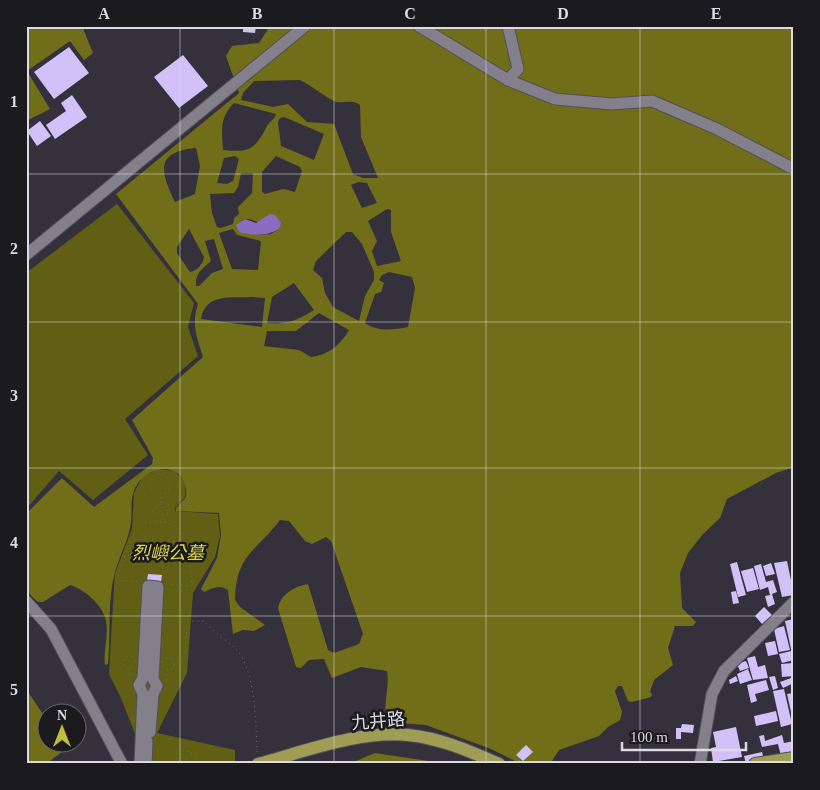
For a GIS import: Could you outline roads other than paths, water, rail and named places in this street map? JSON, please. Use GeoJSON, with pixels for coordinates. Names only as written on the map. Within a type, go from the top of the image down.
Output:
{"type":"FeatureCollection","features":[{"type":"Feature","properties":{"kind":"main road","name":"九井路"},"geometry":{"type":"LineString","coordinates":[[258,764],[358,738],[384,734],[408,734],[451,744],[498,764]]}},
{"type":"Feature","properties":{"kind":"main road"},"geometry":{"type":"LineString","coordinates":[[755,764],[794,758]]}},
{"type":"Feature","properties":{"kind":"street"},"geometry":{"type":"LineString","coordinates":[[28,248],[305,26]]}},
{"type":"Feature","properties":{"kind":"street"},"geometry":{"type":"LineString","coordinates":[[418,26],[508,80],[555,99],[612,104],[652,101],[717,129],[794,169]]}},
{"type":"Feature","properties":{"kind":"street"},"geometry":{"type":"LineString","coordinates":[[508,26],[518,69],[508,80]]}},
{"type":"Feature","properties":{"kind":"street"},"geometry":{"type":"LineString","coordinates":[[140,764],[142,694],[139,685],[143,678],[148,586],[158,587],[153,679],[157,686],[153,694],[150,732],[147,731],[145,741],[147,741],[146,764]]}},
{"type":"Feature","properties":{"kind":"street"},"geometry":{"type":"LineString","coordinates":[[26,601],[51,629],[122,764]]}},
{"type":"Feature","properties":{"kind":"street"},"geometry":{"type":"LineString","coordinates":[[700,764],[712,694],[724,671],[794,602]]}},
{"type":"Feature","properties":{"kind":"park label","name":"烈嶼公墓"},"geometry":{"type":"Point","coordinates":[168,553]}}]}
